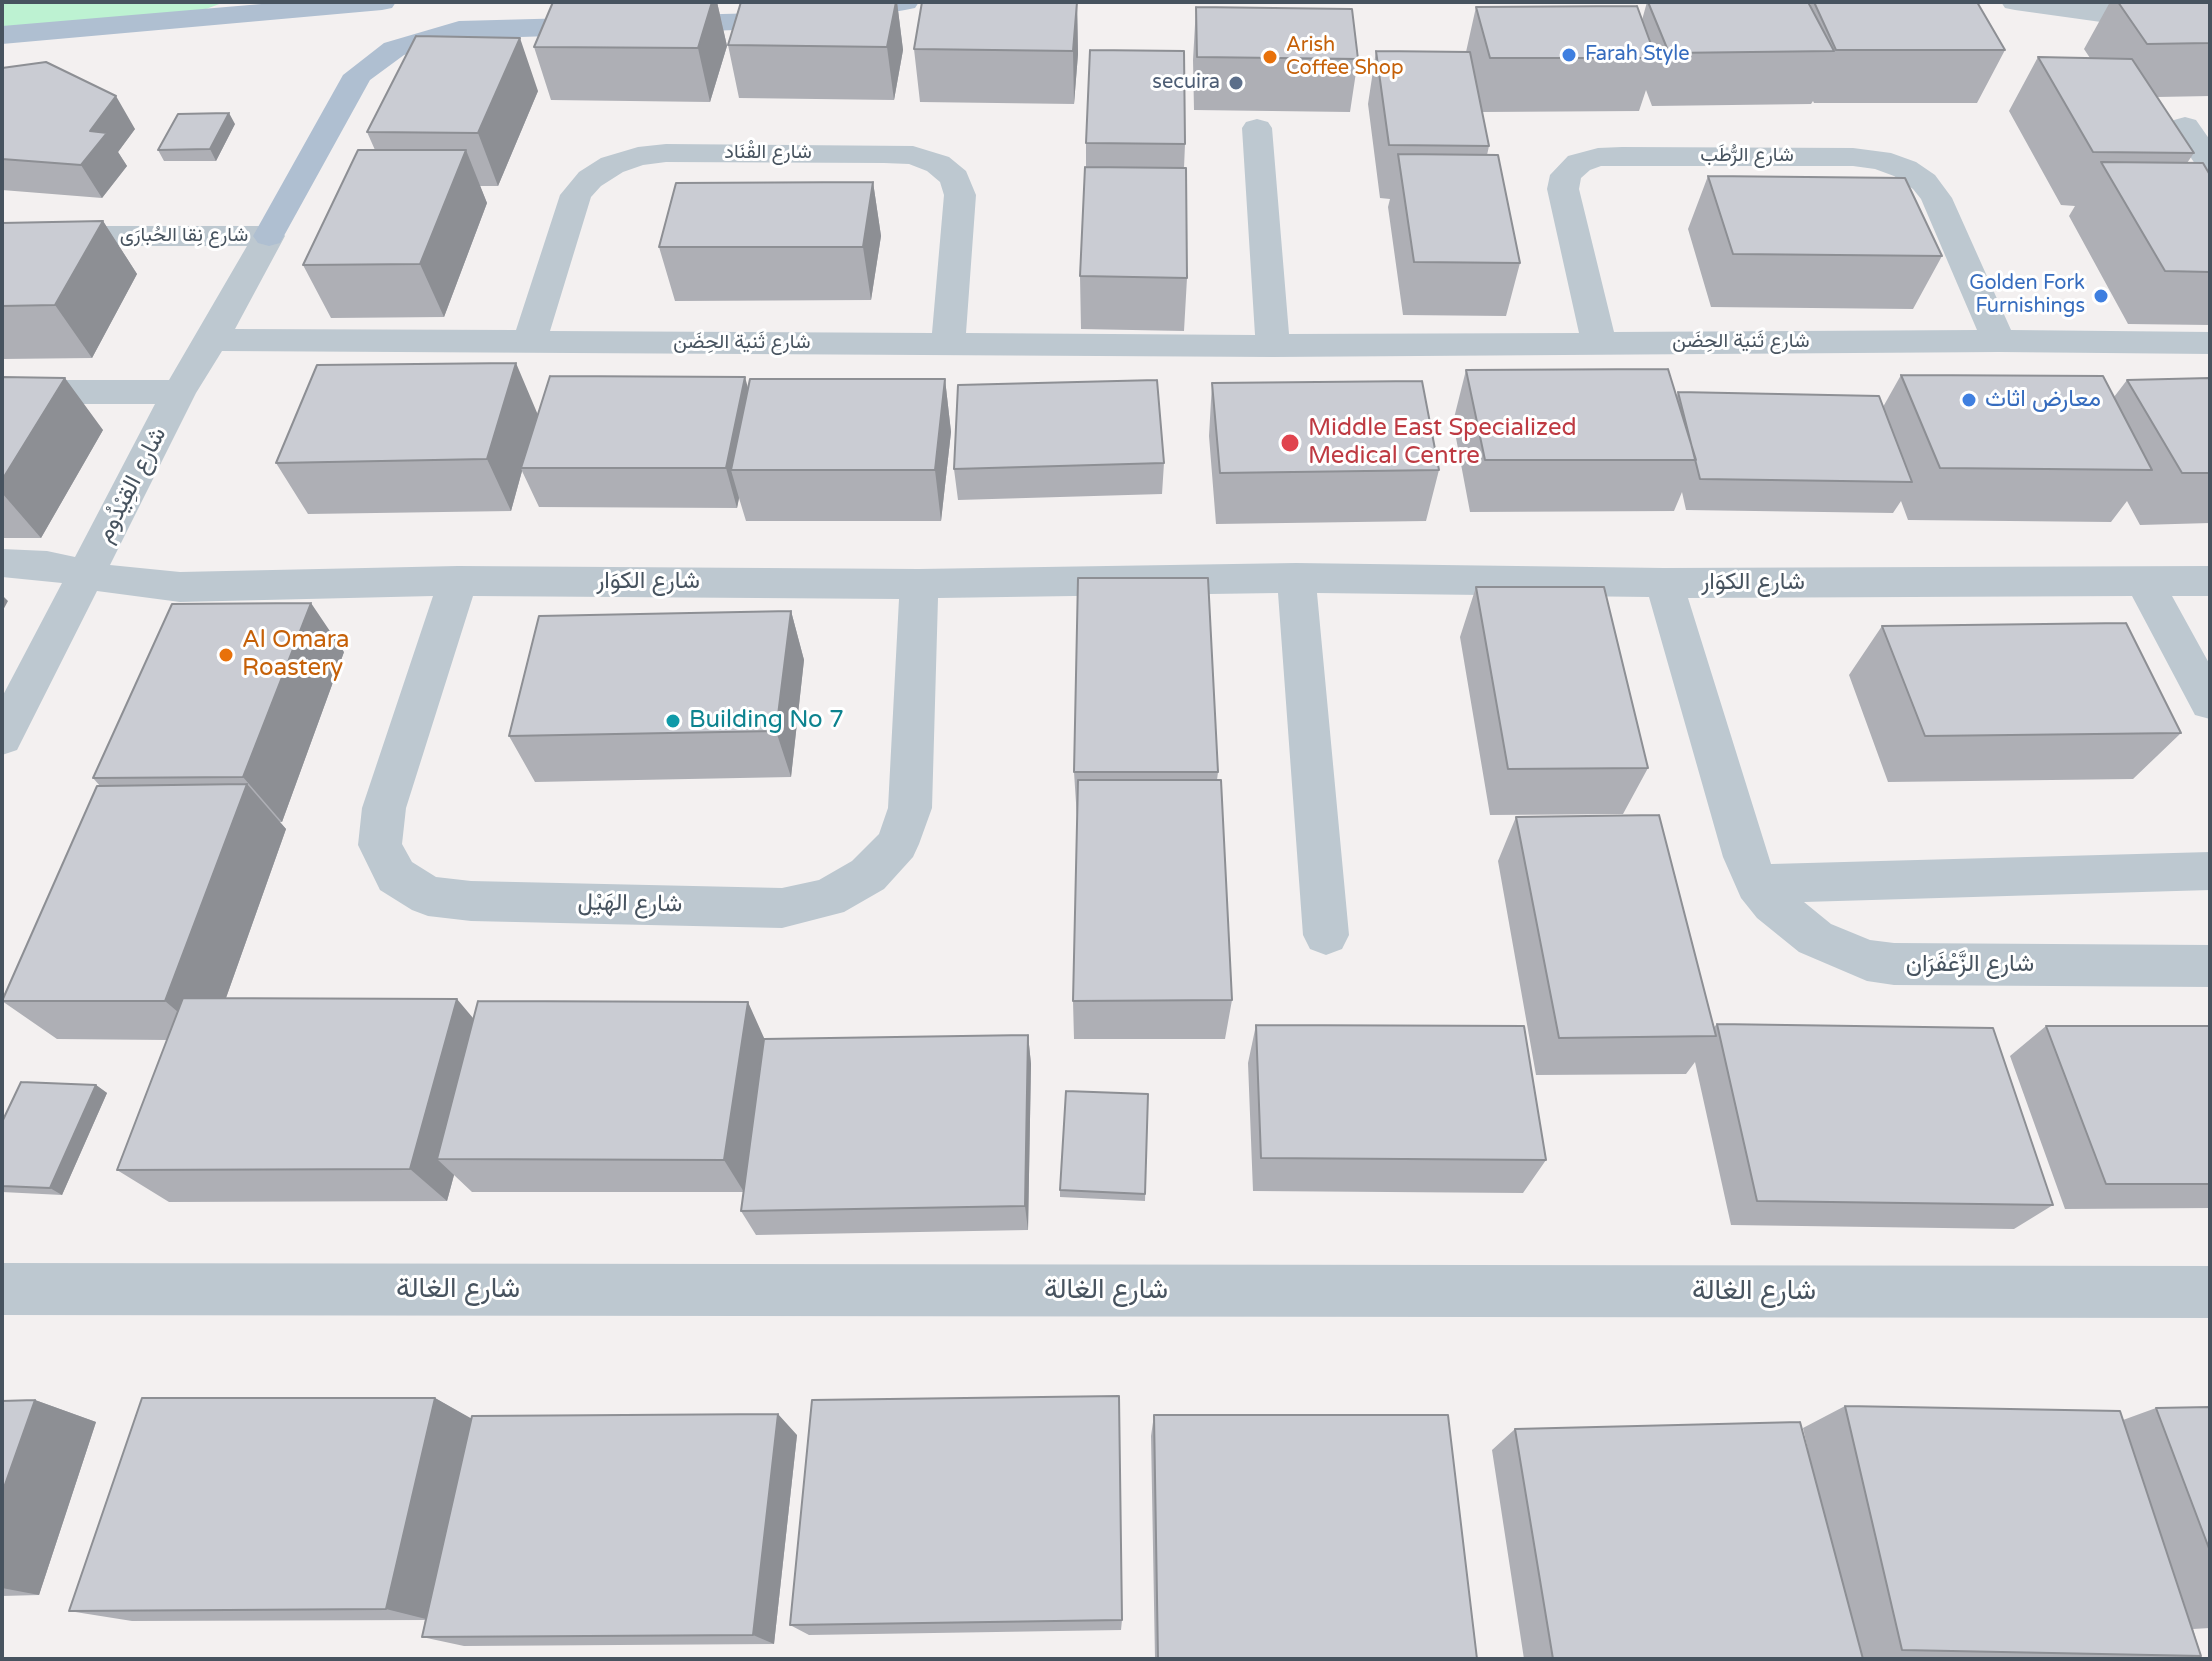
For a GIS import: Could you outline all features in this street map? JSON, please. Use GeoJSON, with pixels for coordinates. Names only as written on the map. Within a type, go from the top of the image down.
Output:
{"type":"FeatureCollection","features":[{"type":"Feature","properties":{"kind":"main road"},"geometry":{"type":"LineString","coordinates":[[2,35],[382,2]]}},
{"type":"Feature","properties":{"kind":"main road"},"geometry":{"type":"LineString","coordinates":[[269,236],[358,75],[394,49],[459,30],[798,20],[905,2]]}},
{"type":"Feature","properties":{"kind":"street"},"geometry":{"type":"LineString","coordinates":[[2015,2],[2101,14],[2210,18]]}},
{"type":"Feature","properties":{"kind":"street"},"geometry":{"type":"LineString","coordinates":[[2185,126],[2210,163]]}},
{"type":"Feature","properties":{"kind":"street"},"geometry":{"type":"LineString","coordinates":[[1257,128],[1273,346]]}},
{"type":"Feature","properties":{"kind":"street","name":"شارع القْنَاد"},"geometry":{"type":"LineString","coordinates":[[529,343],[576,195],[590,179],[612,165],[638,156],[666,153],[913,155],[938,164],[955,178],[960,195],[948,344]]}},
{"type":"Feature","properties":{"kind":"street","name":"شارع الرُّطَب"},"geometry":{"type":"LineString","coordinates":[[1599,343],[1563,189],[1566,175],[1579,163],[1598,157],[1622,156],[1853,157],[1880,160],[1905,169],[1924,182],[1936,198],[1999,341]]}},
{"type":"Feature","properties":{"kind":"street","name":"شارع نِقا الحُبارَى"},"geometry":{"type":"LineString","coordinates":[[2,236],[269,236]]}},
{"type":"Feature","properties":{"kind":"street","name":"شارع القِيْدُوم"},"geometry":{"type":"LineString","coordinates":[[2,738],[179,392],[212,340],[269,236]]}},
{"type":"Feature","properties":{"kind":"street","name":"شارع ثَنية الحِضَن"},"geometry":{"type":"LineString","coordinates":[[212,340],[1273,346],[1999,341],[2210,343]]}},
{"type":"Feature","properties":{"kind":"street"},"geometry":{"type":"LineString","coordinates":[[2,392],[179,392]]}},
{"type":"Feature","properties":{"kind":"street","name":"شارع الكوَار"},"geometry":{"type":"LineString","coordinates":[[2,563],[47,565],[146,586],[180,587],[458,581],[919,584],[1296,578],[1664,583],[2210,581]]}},
{"type":"Feature","properties":{"kind":"street"},"geometry":{"type":"LineString","coordinates":[[1296,578],[1326,935]]}},
{"type":"Feature","properties":{"kind":"street","name":"شارع الهَيْل"},"geometry":{"type":"LineString","coordinates":[[458,581],[384,808],[380,845],[396,876],[428,896],[471,901],[782,908],[828,898],[868,875],[897,844],[910,808],[919,584]]}},
{"type":"Feature","properties":{"kind":"street"},"geometry":{"type":"LineString","coordinates":[[2144,581],[2210,703]]}},
{"type":"Feature","properties":{"kind":"street","name":"شارع الزَّعْفَرَان"},"geometry":{"type":"LineString","coordinates":[[1664,583],[1745,857],[1757,884],[1773,904],[1815,938],[1867,960],[1894,964],[2210,966]]}},
{"type":"Feature","properties":{"kind":"street"},"geometry":{"type":"LineString","coordinates":[[1757,884],[2210,871]]}},
{"type":"Feature","properties":{"kind":"street","name":"شارع الغالة"},"geometry":{"type":"LineString","coordinates":[[2,1289],[2210,1292]]}},
{"type":"Feature","properties":{"kind":"green space"},"geometry":{"type":"Polygon","coordinates":[[[222,3],[198,12],[2,31],[2,4],[222,3]]]}},
{"type":"Feature","properties":{"kind":"building"},"geometry":{"type":"Polygon","coordinates":[[[553,2],[712,2],[698,48],[534,47],[553,2]]]}},
{"type":"Feature","properties":{"kind":"building"},"geometry":{"type":"Polygon","coordinates":[[[741,2],[896,2],[887,47],[728,45],[741,2]]]}},
{"type":"Feature","properties":{"kind":"building"},"geometry":{"type":"Polygon","coordinates":[[[922,2],[1077,2],[1073,51],[914,49],[922,2]]]}},
{"type":"Feature","properties":{"kind":"building"},"geometry":{"type":"Polygon","coordinates":[[[1648,2],[1808,2],[1834,51],[1669,53],[1648,2]]]}},
{"type":"Feature","properties":{"kind":"building"},"geometry":{"type":"Polygon","coordinates":[[[1814,2],[1977,2],[2005,50],[1836,50],[1814,2]]]}},
{"type":"Feature","properties":{"kind":"building"},"geometry":{"type":"Polygon","coordinates":[[[2118,2],[2210,2],[2210,43],[2147,44],[2118,2]]]}},
{"type":"Feature","properties":{"kind":"building"},"geometry":{"type":"Polygon","coordinates":[[[1637,6],[1656,58],[1490,58],[1476,7],[1637,6]]]}},
{"type":"Feature","properties":{"kind":"building"},"geometry":{"type":"Polygon","coordinates":[[[1196,7],[1352,9],[1358,59],[1197,57],[1196,7]]]}},
{"type":"Feature","properties":{"kind":"building"},"geometry":{"type":"Polygon","coordinates":[[[416,36],[520,38],[478,133],[367,132],[416,36]]]}},
{"type":"Feature","properties":{"kind":"building"},"geometry":{"type":"Polygon","coordinates":[[[1090,50],[1184,51],[1185,144],[1086,143],[1090,50]]]}},
{"type":"Feature","properties":{"kind":"building"},"geometry":{"type":"Polygon","coordinates":[[[1376,51],[1470,52],[1489,146],[1389,145],[1376,51]]]}},
{"type":"Feature","properties":{"kind":"building"},"geometry":{"type":"Polygon","coordinates":[[[2038,57],[2132,59],[2194,153],[2093,152],[2038,57]]]}},
{"type":"Feature","properties":{"kind":"building"},"geometry":{"type":"Polygon","coordinates":[[[46,62],[116,96],[90,131],[107,133],[81,165],[2,159],[2,68],[46,62]]]}},
{"type":"Feature","properties":{"kind":"building"},"geometry":{"type":"Polygon","coordinates":[[[229,113],[210,149],[158,150],[178,114],[229,113]]]}},
{"type":"Feature","properties":{"kind":"building"},"geometry":{"type":"Polygon","coordinates":[[[358,150],[466,150],[420,264],[303,265],[358,150]]]}},
{"type":"Feature","properties":{"kind":"building"},"geometry":{"type":"Polygon","coordinates":[[[1398,154],[1498,155],[1520,263],[1414,262],[1398,154]]]}},
{"type":"Feature","properties":{"kind":"building"},"geometry":{"type":"Polygon","coordinates":[[[2101,162],[2203,163],[2210,175],[2210,272],[2165,271],[2101,162]]]}},
{"type":"Feature","properties":{"kind":"building"},"geometry":{"type":"Polygon","coordinates":[[[1085,167],[1186,168],[1187,278],[1080,276],[1085,167]]]}},
{"type":"Feature","properties":{"kind":"building"},"geometry":{"type":"Polygon","coordinates":[[[1708,176],[1905,178],[1942,256],[1733,254],[1708,176]]]}},
{"type":"Feature","properties":{"kind":"building"},"geometry":{"type":"Polygon","coordinates":[[[873,182],[863,247],[659,247],[676,183],[873,182]]]}},
{"type":"Feature","properties":{"kind":"building"},"geometry":{"type":"Polygon","coordinates":[[[103,221],[55,305],[2,306],[2,223],[103,221]]]}},
{"type":"Feature","properties":{"kind":"building"},"geometry":{"type":"Polygon","coordinates":[[[516,363],[487,459],[276,463],[317,365],[516,363]]]}},
{"type":"Feature","properties":{"kind":"building"},"geometry":{"type":"Polygon","coordinates":[[[1668,369],[1696,460],[1485,460],[1466,370],[1668,369]]]}},
{"type":"Feature","properties":{"kind":"building"},"geometry":{"type":"Polygon","coordinates":[[[1901,375],[2103,376],[2152,470],[1940,468],[1901,375]]]}},
{"type":"Feature","properties":{"kind":"building"},"geometry":{"type":"Polygon","coordinates":[[[550,376],[745,377],[726,468],[521,468],[550,376]]]}},
{"type":"Feature","properties":{"kind":"building"},"geometry":{"type":"Polygon","coordinates":[[[2,377],[65,378],[2,480],[2,377]]]}},
{"type":"Feature","properties":{"kind":"building"},"geometry":{"type":"Polygon","coordinates":[[[2210,378],[2210,473],[2182,473],[2127,380],[2210,378]]]}},
{"type":"Feature","properties":{"kind":"building"},"geometry":{"type":"Polygon","coordinates":[[[750,379],[945,379],[935,470],[731,470],[750,379]]]}},
{"type":"Feature","properties":{"kind":"building"},"geometry":{"type":"Polygon","coordinates":[[[1157,380],[1164,463],[954,469],[958,385],[1157,380]]]}},
{"type":"Feature","properties":{"kind":"building"},"geometry":{"type":"Polygon","coordinates":[[[1422,381],[1439,470],[1220,473],[1212,383],[1422,381]]]}},
{"type":"Feature","properties":{"kind":"building"},"geometry":{"type":"Polygon","coordinates":[[[1678,392],[1879,396],[1912,482],[1700,479],[1678,392]]]}},
{"type":"Feature","properties":{"kind":"building"},"geometry":{"type":"Polygon","coordinates":[[[1078,578],[1208,578],[1218,772],[1074,772],[1078,578]]]}},
{"type":"Feature","properties":{"kind":"building"},"geometry":{"type":"Polygon","coordinates":[[[1476,587],[1604,587],[1648,768],[1508,769],[1476,587]]]}},
{"type":"Feature","properties":{"kind":"building"},"geometry":{"type":"Polygon","coordinates":[[[311,603],[243,777],[93,778],[172,604],[311,603]]]}},
{"type":"Feature","properties":{"kind":"building"},"geometry":{"type":"Polygon","coordinates":[[[791,611],[776,731],[509,736],[539,616],[791,611]]]}},
{"type":"Feature","properties":{"kind":"building"},"geometry":{"type":"Polygon","coordinates":[[[2126,623],[2181,733],[1925,736],[1882,626],[2126,623]]]}},
{"type":"Feature","properties":{"kind":"building"},"geometry":{"type":"Polygon","coordinates":[[[1078,780],[1221,780],[1232,1000],[1073,1001],[1078,780]]]}},
{"type":"Feature","properties":{"kind":"building"},"geometry":{"type":"Polygon","coordinates":[[[247,784],[165,1001],[2,1001],[97,786],[247,784]]]}},
{"type":"Feature","properties":{"kind":"building"},"geometry":{"type":"Polygon","coordinates":[[[1659,815],[1716,1036],[1559,1038],[1516,817],[1659,815]]]}},
{"type":"Feature","properties":{"kind":"building"},"geometry":{"type":"Polygon","coordinates":[[[183,998],[457,999],[410,1169],[117,1170],[183,998]]]}},
{"type":"Feature","properties":{"kind":"building"},"geometry":{"type":"Polygon","coordinates":[[[478,1001],[748,1002],[724,1160],[437,1159],[478,1001]]]}},
{"type":"Feature","properties":{"kind":"building"},"geometry":{"type":"Polygon","coordinates":[[[1717,1024],[1993,1028],[2053,1205],[1757,1201],[1717,1024]]]}},
{"type":"Feature","properties":{"kind":"building"},"geometry":{"type":"Polygon","coordinates":[[[1256,1025],[1524,1026],[1546,1160],[1261,1158],[1256,1025]]]}},
{"type":"Feature","properties":{"kind":"building"},"geometry":{"type":"Polygon","coordinates":[[[2046,1026],[2210,1026],[2210,1184],[2106,1184],[2046,1026]]]}},
{"type":"Feature","properties":{"kind":"building"},"geometry":{"type":"Polygon","coordinates":[[[1028,1035],[1025,1206],[741,1211],[764,1039],[1028,1035]]]}},
{"type":"Feature","properties":{"kind":"building"},"geometry":{"type":"Polygon","coordinates":[[[21,1082],[96,1085],[50,1188],[2,1186],[2,1122],[21,1082]]]}},
{"type":"Feature","properties":{"kind":"building"},"geometry":{"type":"Polygon","coordinates":[[[1066,1091],[1148,1094],[1145,1194],[1060,1190],[1066,1091]]]}},
{"type":"Feature","properties":{"kind":"building"},"geometry":{"type":"Polygon","coordinates":[[[1119,1396],[1122,1620],[790,1625],[812,1400],[1119,1396]]]}},
{"type":"Feature","properties":{"kind":"building"},"geometry":{"type":"Polygon","coordinates":[[[142,1398],[435,1398],[386,1609],[69,1611],[142,1398]]]}},
{"type":"Feature","properties":{"kind":"building"},"geometry":{"type":"Polygon","coordinates":[[[35,1400],[2,1493],[2,1401],[35,1400]]]}},
{"type":"Feature","properties":{"kind":"building"},"geometry":{"type":"Polygon","coordinates":[[[1845,1406],[2120,1411],[2201,1656],[1902,1650],[1845,1406]]]}},
{"type":"Feature","properties":{"kind":"building"},"geometry":{"type":"Polygon","coordinates":[[[2210,1407],[2210,1551],[2156,1408],[2210,1407]]]}},
{"type":"Feature","properties":{"kind":"building"},"geometry":{"type":"Polygon","coordinates":[[[778,1414],[753,1635],[422,1637],[472,1416],[778,1414]]]}},
{"type":"Feature","properties":{"kind":"building"},"geometry":{"type":"Polygon","coordinates":[[[1154,1415],[1448,1415],[1477,1659],[1158,1659],[1154,1415]]]}},
{"type":"Feature","properties":{"kind":"building"},"geometry":{"type":"Polygon","coordinates":[[[1800,1422],[1863,1659],[1553,1659],[1515,1429],[1800,1422]]]}},
{"type":"Feature","properties":{"kind":"place","name":"Farah Style"},"geometry":{"type":"Point","coordinates":[1569,55]}},
{"type":"Feature","properties":{"kind":"place","name":"Arish Coffee Shop"},"geometry":{"type":"Point","coordinates":[1270,57]}},
{"type":"Feature","properties":{"kind":"place","name":"secuira"},"geometry":{"type":"Point","coordinates":[1236,83]}},
{"type":"Feature","properties":{"kind":"place","name":"Golden Fork Furnishings"},"geometry":{"type":"Point","coordinates":[2101,296]}},
{"type":"Feature","properties":{"kind":"place","name":"معارض اثاث"},"geometry":{"type":"Point","coordinates":[1969,400]}},
{"type":"Feature","properties":{"kind":"place","name":"Middle East Specialized Medical Centre"},"geometry":{"type":"Point","coordinates":[1290,443]}},
{"type":"Feature","properties":{"kind":"place","name":"Al Omara Roastery"},"geometry":{"type":"Point","coordinates":[226,655]}},
{"type":"Feature","properties":{"kind":"place","name":"Building No 7"},"geometry":{"type":"Point","coordinates":[673,721]}}]}
